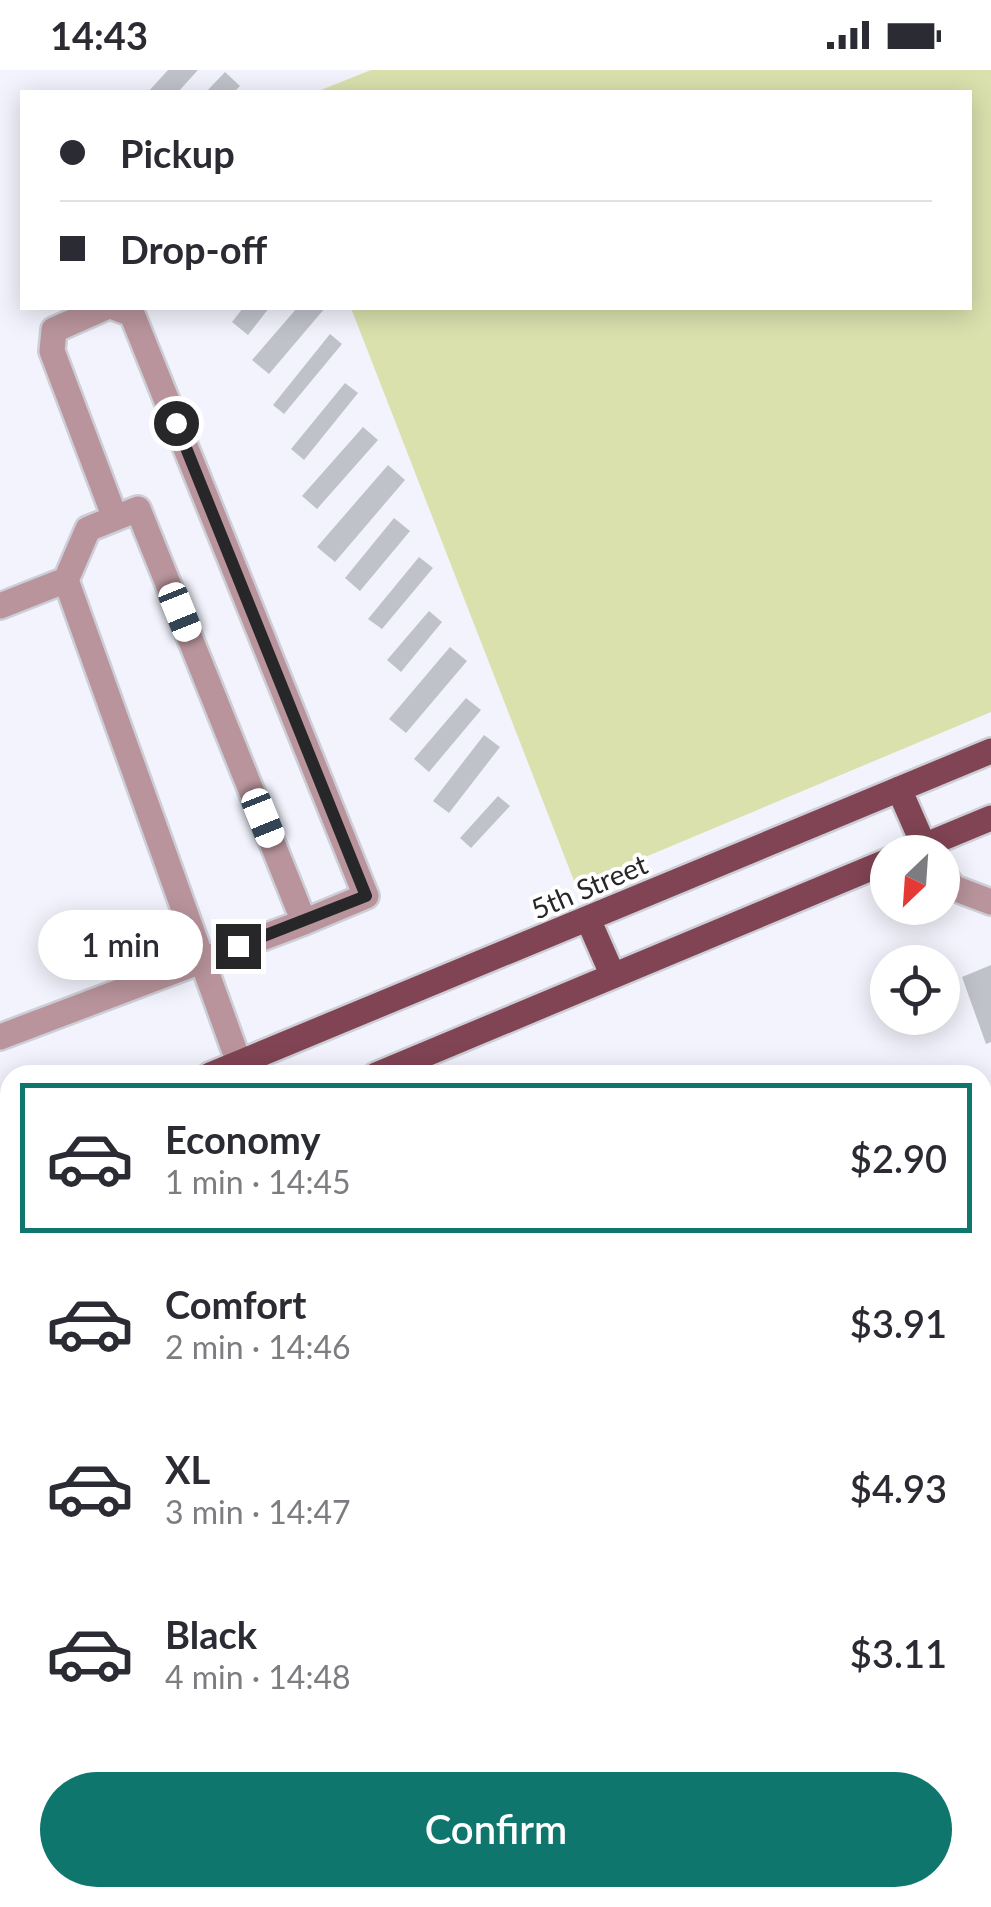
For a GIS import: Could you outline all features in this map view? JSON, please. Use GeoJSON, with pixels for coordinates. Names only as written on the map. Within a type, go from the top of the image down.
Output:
{"type":"FeatureCollection","features":[{"type":"Feature","properties":{"kind":"main road","name":"5th Street"},"geometry":{"type":"LineString","coordinates":[[253,1065],[588,919],[991,751]]}},
{"type":"Feature","properties":{"kind":"main road"},"geometry":{"type":"LineString","coordinates":[[899,789],[915,835]]}},
{"type":"Feature","properties":{"kind":"main road"},"geometry":{"type":"LineString","coordinates":[[953,835],[991,818]]}},
{"type":"Feature","properties":{"kind":"main road"},"geometry":{"type":"LineString","coordinates":[[400,1065],[870,869]]}},
{"type":"Feature","properties":{"kind":"main road"},"geometry":{"type":"LineString","coordinates":[[588,919],[613,976]]}},
{"type":"Feature","properties":{"kind":"lane"},"geometry":{"type":"LineString","coordinates":[[99,310],[54,330],[52,351],[115,518]]}},
{"type":"Feature","properties":{"kind":"lane"},"geometry":{"type":"LineString","coordinates":[[0,1038],[366,896],[132,314],[121,310]]}},
{"type":"Feature","properties":{"kind":"lane"},"geometry":{"type":"LineString","coordinates":[[243,1065],[66,580],[88,529],[138,509],[304,922]]}},
{"type":"Feature","properties":{"kind":"lane"},"geometry":{"type":"LineString","coordinates":[[0,606],[66,580]]}},
{"type":"Feature","properties":{"kind":"lane"},"geometry":{"type":"LineString","coordinates":[[960,890],[991,902]]}},
{"type":"Feature","properties":{"kind":"green space"},"geometry":{"type":"Polygon","coordinates":[[[371,70],[991,70],[991,712],[576,886],[352,310],[972,310],[972,90],[321,90],[371,70]]]}},
{"type":"Feature","properties":{"kind":"building"},"geometry":{"type":"Polygon","coordinates":[[[168,70],[198,70],[180,90],[150,90],[168,70]]]}},
{"type":"Feature","properties":{"kind":"building"},"geometry":{"type":"Polygon","coordinates":[[[225,72],[240,86],[236,90],[208,90],[225,72]]]}},
{"type":"Feature","properties":{"kind":"building"},"geometry":{"type":"Polygon","coordinates":[[[241,310],[267,310],[248,335],[232,322],[241,310]]]}},
{"type":"Feature","properties":{"kind":"building"},"geometry":{"type":"Polygon","coordinates":[[[295,310],[323,310],[269,374],[252,360],[295,310]]]}},
{"type":"Feature","properties":{"kind":"building"},"geometry":{"type":"Polygon","coordinates":[[[330,334],[342,344],[284,414],[273,405],[330,334]]]}},
{"type":"Feature","properties":{"kind":"building"},"geometry":{"type":"Polygon","coordinates":[[[345,383],[358,393],[304,460],[291,449],[345,383]]]}},
{"type":"Feature","properties":{"kind":"building"},"geometry":{"type":"Polygon","coordinates":[[[363,427],[378,440],[317,509],[302,496],[363,427]]]}},
{"type":"Feature","properties":{"kind":"building"},"geometry":{"type":"Polygon","coordinates":[[[388,465],[405,480],[335,562],[317,547],[388,465]]]}},
{"type":"Feature","properties":{"kind":"building"},"geometry":{"type":"Polygon","coordinates":[[[394,518],[410,531],[360,591],[345,578],[394,518]]]}},
{"type":"Feature","properties":{"kind":"building"},"geometry":{"type":"Polygon","coordinates":[[[419,557],[433,568],[382,629],[368,619],[419,557]]]}},
{"type":"Feature","properties":{"kind":"building"},"geometry":{"type":"Polygon","coordinates":[[[429,611],[442,622],[401,672],[387,660],[429,611]]]}},
{"type":"Feature","properties":{"kind":"building"},"geometry":{"type":"Polygon","coordinates":[[[450,647],[467,661],[406,733],[389,719],[450,647]]]}},
{"type":"Feature","properties":{"kind":"building"},"geometry":{"type":"Polygon","coordinates":[[[466,698],[481,710],[429,772],[414,759],[466,698]]]}},
{"type":"Feature","properties":{"kind":"building"},"geometry":{"type":"Polygon","coordinates":[[[484,735],[500,747],[449,813],[433,801],[484,735]]]}},
{"type":"Feature","properties":{"kind":"building"},"geometry":{"type":"Polygon","coordinates":[[[498,796],[510,806],[471,848],[460,838],[498,796]]]}},
{"type":"Feature","properties":{"kind":"building"},"geometry":{"type":"Polygon","coordinates":[[[991,965],[991,1042],[986,1044],[962,977],[991,965]]]}},
{"type":"Feature","properties":{"kind":"route"},"geometry":{"type":"LineString","coordinates":[[176,423],[366,896],[238,946]]}}]}
